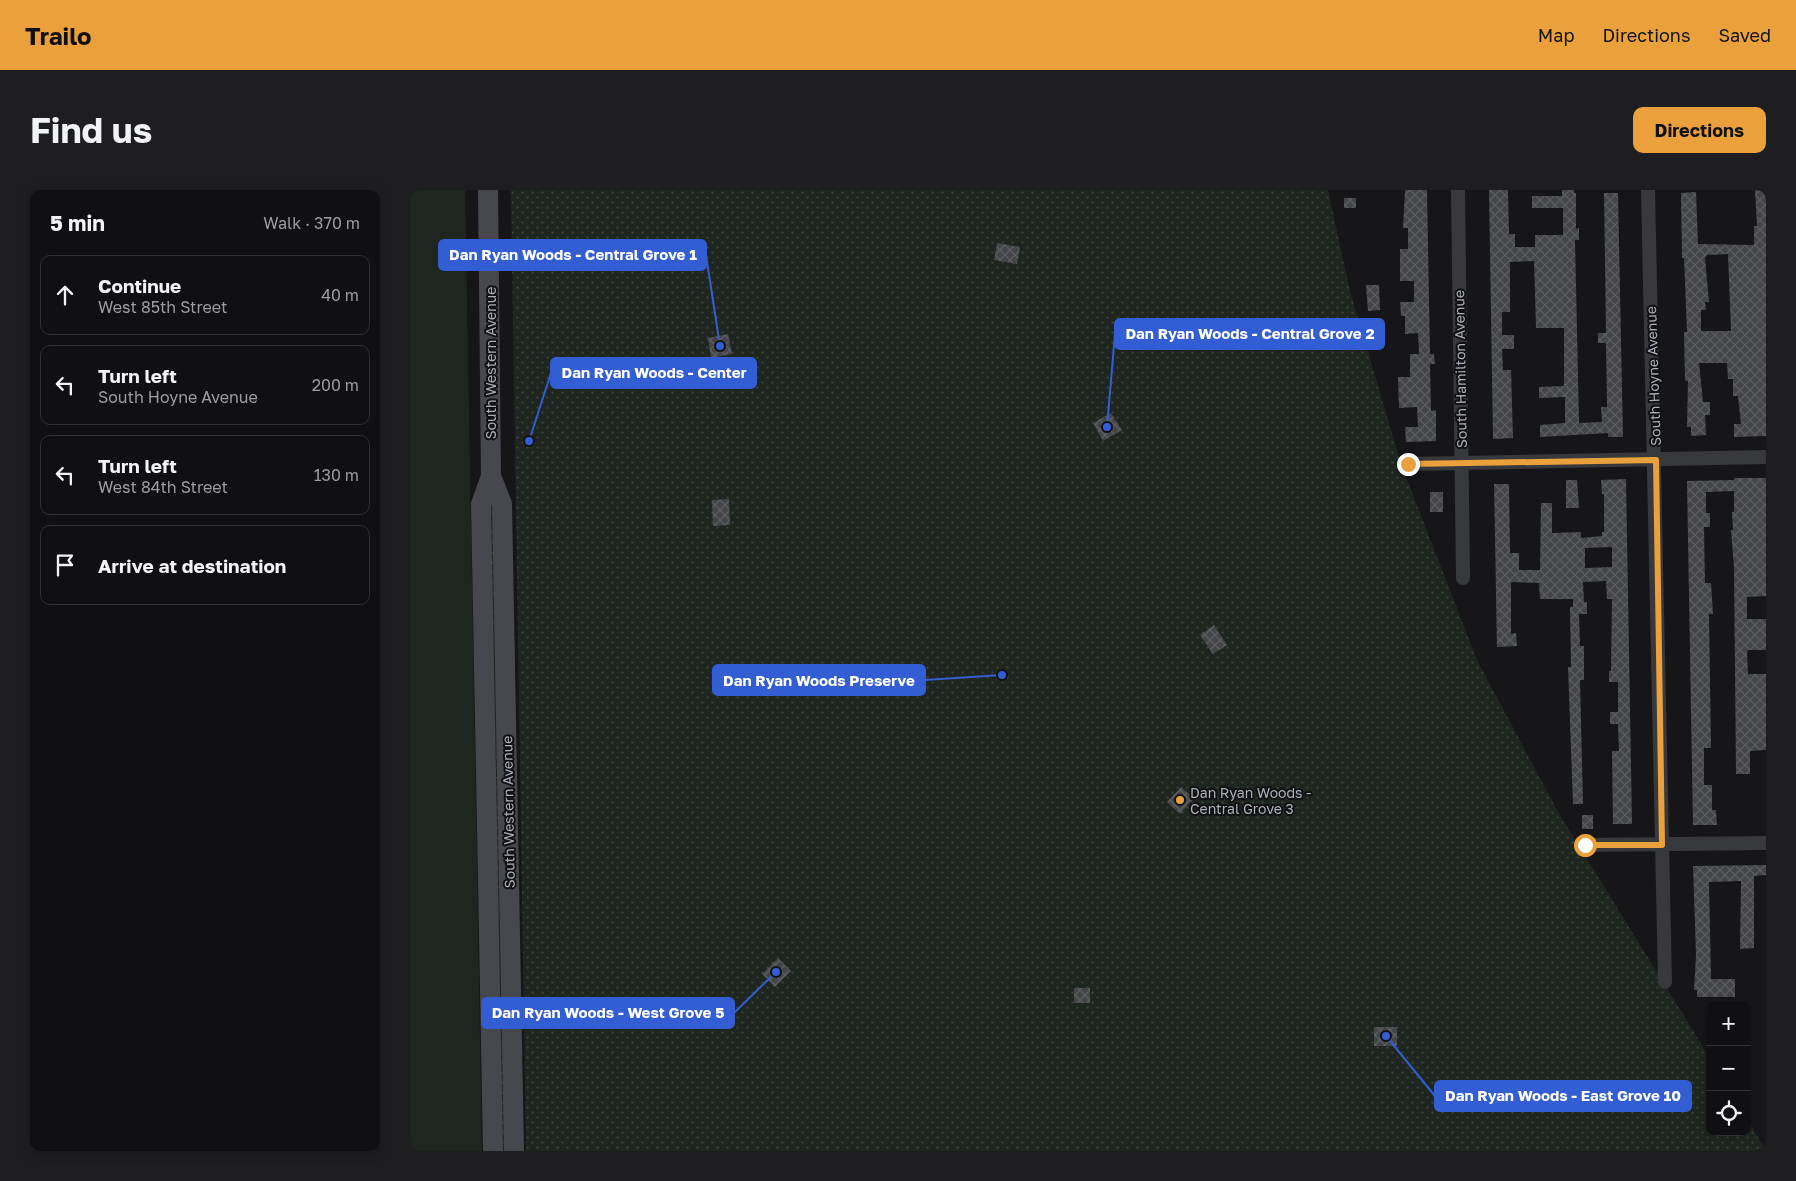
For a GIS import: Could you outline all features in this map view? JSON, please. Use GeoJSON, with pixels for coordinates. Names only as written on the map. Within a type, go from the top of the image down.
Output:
{"type":"FeatureCollection","features":[{"type":"Feature","properties":{"kind":"main road","name":"South Western Avenue"},"geometry":{"type":"LineString","coordinates":[[488,190],[491,476],[481,504],[493,1151]]}},
{"type":"Feature","properties":{"kind":"main road","name":"South Western Avenue"},"geometry":{"type":"LineString","coordinates":[[491,476],[502,504],[514,1151]]}},
{"type":"Feature","properties":{"kind":"street","name":"South Hamilton Avenue"},"geometry":{"type":"LineString","coordinates":[[1458,190],[1463,578]]}},
{"type":"Feature","properties":{"kind":"street","name":"South Hoyne Avenue"},"geometry":{"type":"LineString","coordinates":[[1648,190],[1656,460],[1666,982]]}},
{"type":"Feature","properties":{"kind":"street"},"geometry":{"type":"LineString","coordinates":[[1408,464],[1766,457]]}},
{"type":"Feature","properties":{"kind":"street"},"geometry":{"type":"LineString","coordinates":[[1585,845],[1766,843]]}},
{"type":"Feature","properties":{"kind":"shaded area"},"geometry":{"type":"Polygon","coordinates":[[[410,190],[465,190],[482,1151],[410,1151],[410,190]]]}},
{"type":"Feature","properties":{"kind":"shaded area"},"geometry":{"type":"Polygon","coordinates":[[[511,190],[1328,190],[1350,291],[1401,464],[1477,660],[1558,812],[1706,1052],[1706,1136],[1751,1136],[1751,1126],[1766,1151],[526,1151],[511,190]]]}},
{"type":"Feature","properties":{"kind":"shaded area"},"geometry":{"type":"Polygon","coordinates":[[[491,503],[493,503],[507,1151],[500,1151],[491,503]]]}},
{"type":"Feature","properties":{"kind":"building"},"geometry":{"type":"Polygon","coordinates":[[[1405,190],[1427,190],[1430,354],[1434,354],[1435,364],[1430,364],[1431,411],[1436,410],[1436,441],[1406,442],[1405,427],[1418,427],[1417,407],[1399,408],[1398,377],[1410,377],[1410,354],[1419,354],[1418,333],[1405,334],[1405,316],[1401,316],[1400,302],[1414,302],[1414,281],[1400,281],[1400,249],[1408,249],[1408,228],[1403,228],[1405,190]]]}},
{"type":"Feature","properties":{"kind":"building"},"geometry":{"type":"Polygon","coordinates":[[[1489,190],[1508,190],[1509,234],[1515,234],[1515,247],[1535,247],[1535,235],[1563,235],[1563,208],[1532,208],[1532,196],[1562,196],[1562,190],[1574,190],[1574,193],[1576,193],[1576,229],[1579,228],[1579,240],[1575,240],[1579,423],[1602,422],[1601,407],[1607,407],[1606,343],[1598,343],[1598,333],[1606,333],[1604,193],[1618,193],[1623,437],[1608,437],[1608,433],[1540,437],[1540,425],[1565,423],[1565,397],[1539,398],[1539,387],[1564,386],[1564,328],[1536,328],[1534,261],[1510,262],[1510,312],[1502,312],[1502,335],[1514,335],[1514,349],[1502,349],[1503,370],[1511,370],[1513,438],[1493,439],[1489,190]]]}},
{"type":"Feature","properties":{"kind":"building"},"geometry":{"type":"Polygon","coordinates":[[[1755,190],[1766,190],[1766,436],[1734,437],[1734,424],[1741,424],[1738,396],[1733,396],[1733,379],[1728,379],[1727,363],[1699,363],[1703,402],[1710,402],[1710,415],[1705,415],[1706,435],[1691,436],[1691,427],[1687,427],[1688,381],[1685,381],[1684,332],[1687,332],[1684,258],[1682,258],[1681,193],[1696,192],[1698,244],[1754,245],[1754,226],[1757,226],[1755,190]],[[1728,254],[1707,255],[1705,258],[1709,302],[1705,302],[1706,310],[1701,310],[1701,331],[1731,331],[1728,254]]]}},
{"type":"Feature","properties":{"kind":"building"},"geometry":{"type":"Polygon","coordinates":[[[1344,198],[1356,198],[1356,208],[1344,208],[1344,198]]]}},
{"type":"Feature","properties":{"kind":"building"},"geometry":{"type":"Polygon","coordinates":[[[997,243],[1020,247],[1017,264],[994,260],[997,243]]]}},
{"type":"Feature","properties":{"kind":"building"},"geometry":{"type":"Polygon","coordinates":[[[1366,285],[1379,285],[1380,310],[1368,311],[1366,285]]]}},
{"type":"Feature","properties":{"kind":"building"},"geometry":{"type":"Polygon","coordinates":[[[728,334],[732,354],[711,358],[708,338],[728,334]]]}},
{"type":"Feature","properties":{"kind":"building"},"geometry":{"type":"Polygon","coordinates":[[[1111,413],[1122,430],[1103,441],[1093,423],[1111,413]]]}},
{"type":"Feature","properties":{"kind":"building"},"geometry":{"type":"Polygon","coordinates":[[[1734,478],[1766,478],[1766,596],[1747,597],[1747,619],[1766,619],[1766,650],[1748,650],[1747,653],[1748,674],[1766,674],[1766,750],[1750,751],[1750,774],[1736,774],[1734,568],[1731,530],[1733,530],[1734,491],[1706,492],[1706,513],[1710,513],[1710,527],[1704,527],[1705,583],[1711,583],[1713,614],[1709,614],[1711,748],[1704,748],[1704,785],[1712,785],[1712,810],[1716,810],[1717,825],[1693,825],[1687,481],[1734,480],[1734,478]]]}},
{"type":"Feature","properties":{"kind":"building"},"geometry":{"type":"Polygon","coordinates":[[[1626,479],[1632,824],[1613,824],[1612,751],[1619,751],[1618,724],[1610,724],[1610,712],[1618,712],[1618,682],[1609,682],[1609,671],[1611,671],[1612,599],[1607,599],[1606,581],[1583,582],[1587,614],[1579,614],[1580,646],[1584,646],[1584,680],[1580,680],[1583,804],[1573,804],[1568,667],[1571,667],[1570,607],[1573,607],[1573,599],[1540,599],[1539,583],[1511,582],[1511,634],[1516,633],[1517,646],[1497,647],[1494,484],[1509,484],[1510,553],[1519,553],[1519,570],[1540,570],[1541,503],[1552,503],[1552,533],[1581,532],[1581,538],[1602,536],[1602,532],[1604,532],[1604,494],[1602,494],[1601,480],[1626,479]],[[1612,547],[1585,548],[1585,568],[1612,567],[1612,547]]]}},
{"type":"Feature","properties":{"kind":"building"},"geometry":{"type":"Polygon","coordinates":[[[1566,480],[1577,480],[1579,508],[1566,508],[1566,480]]]}},
{"type":"Feature","properties":{"kind":"building"},"geometry":{"type":"Polygon","coordinates":[[[1430,492],[1443,492],[1443,512],[1430,512],[1430,492]]]}},
{"type":"Feature","properties":{"kind":"building"},"geometry":{"type":"Polygon","coordinates":[[[729,499],[730,525],[713,526],[712,500],[729,499]]]}},
{"type":"Feature","properties":{"kind":"building"},"geometry":{"type":"Polygon","coordinates":[[[1214,625],[1227,645],[1213,654],[1200,635],[1214,625]]]}},
{"type":"Feature","properties":{"kind":"building"},"geometry":{"type":"Polygon","coordinates":[[[728,664],[744,677],[731,694],[715,681],[728,664]]]}},
{"type":"Feature","properties":{"kind":"building","name":"Dan Ryan Woods - Central Grove 3"},"geometry":{"type":"Polygon","coordinates":[[[1181,787],[1194,798],[1180,814],[1167,802],[1181,787]]]}},
{"type":"Feature","properties":{"kind":"building"},"geometry":{"type":"Polygon","coordinates":[[[1582,815],[1593,815],[1593,829],[1582,829],[1582,815]]]}},
{"type":"Feature","properties":{"kind":"building"},"geometry":{"type":"Polygon","coordinates":[[[1766,865],[1766,875],[1754,876],[1754,948],[1740,949],[1741,881],[1709,882],[1711,979],[1735,979],[1735,997],[1697,997],[1697,990],[1694,990],[1696,955],[1693,866],[1766,865]]]}},
{"type":"Feature","properties":{"kind":"building"},"geometry":{"type":"Polygon","coordinates":[[[778,958],[791,971],[775,987],[762,974],[778,958]]]}},
{"type":"Feature","properties":{"kind":"building"},"geometry":{"type":"Polygon","coordinates":[[[1074,988],[1090,988],[1090,1003],[1074,1003],[1074,988]]]}},
{"type":"Feature","properties":{"kind":"building"},"geometry":{"type":"Polygon","coordinates":[[[1374,1027],[1397,1027],[1397,1046],[1374,1046],[1374,1027]]]}},
{"type":"Feature","properties":{"kind":"place","name":"Dan Ryan Woods - Central Grove 1"},"geometry":{"type":"Point","coordinates":[720,346]}},
{"type":"Feature","properties":{"kind":"place","name":"Dan Ryan Woods - Central Grove 2"},"geometry":{"type":"Point","coordinates":[1107,427]}},
{"type":"Feature","properties":{"kind":"place","name":"Dan Ryan Woods - Center"},"geometry":{"type":"Point","coordinates":[529,441]}},
{"type":"Feature","properties":{"kind":"place","name":"Dan Ryan Woods Preserve"},"geometry":{"type":"Point","coordinates":[1002,675]}},
{"type":"Feature","properties":{"kind":"place","name":"Dan Ryan Woods - Central Grove 3"},"geometry":{"type":"Point","coordinates":[1180,800]}},
{"type":"Feature","properties":{"kind":"place","name":"Dan Ryan Woods - West Grove 5"},"geometry":{"type":"Point","coordinates":[776,972]}},
{"type":"Feature","properties":{"kind":"place","name":"Dan Ryan Woods - East Grove 10"},"geometry":{"type":"Point","coordinates":[1386,1036]}},
{"type":"Feature","properties":{"kind":"route"},"geometry":{"type":"LineString","coordinates":[[1408,464],[1656,460],[1662,845],[1585,845]]}}]}
